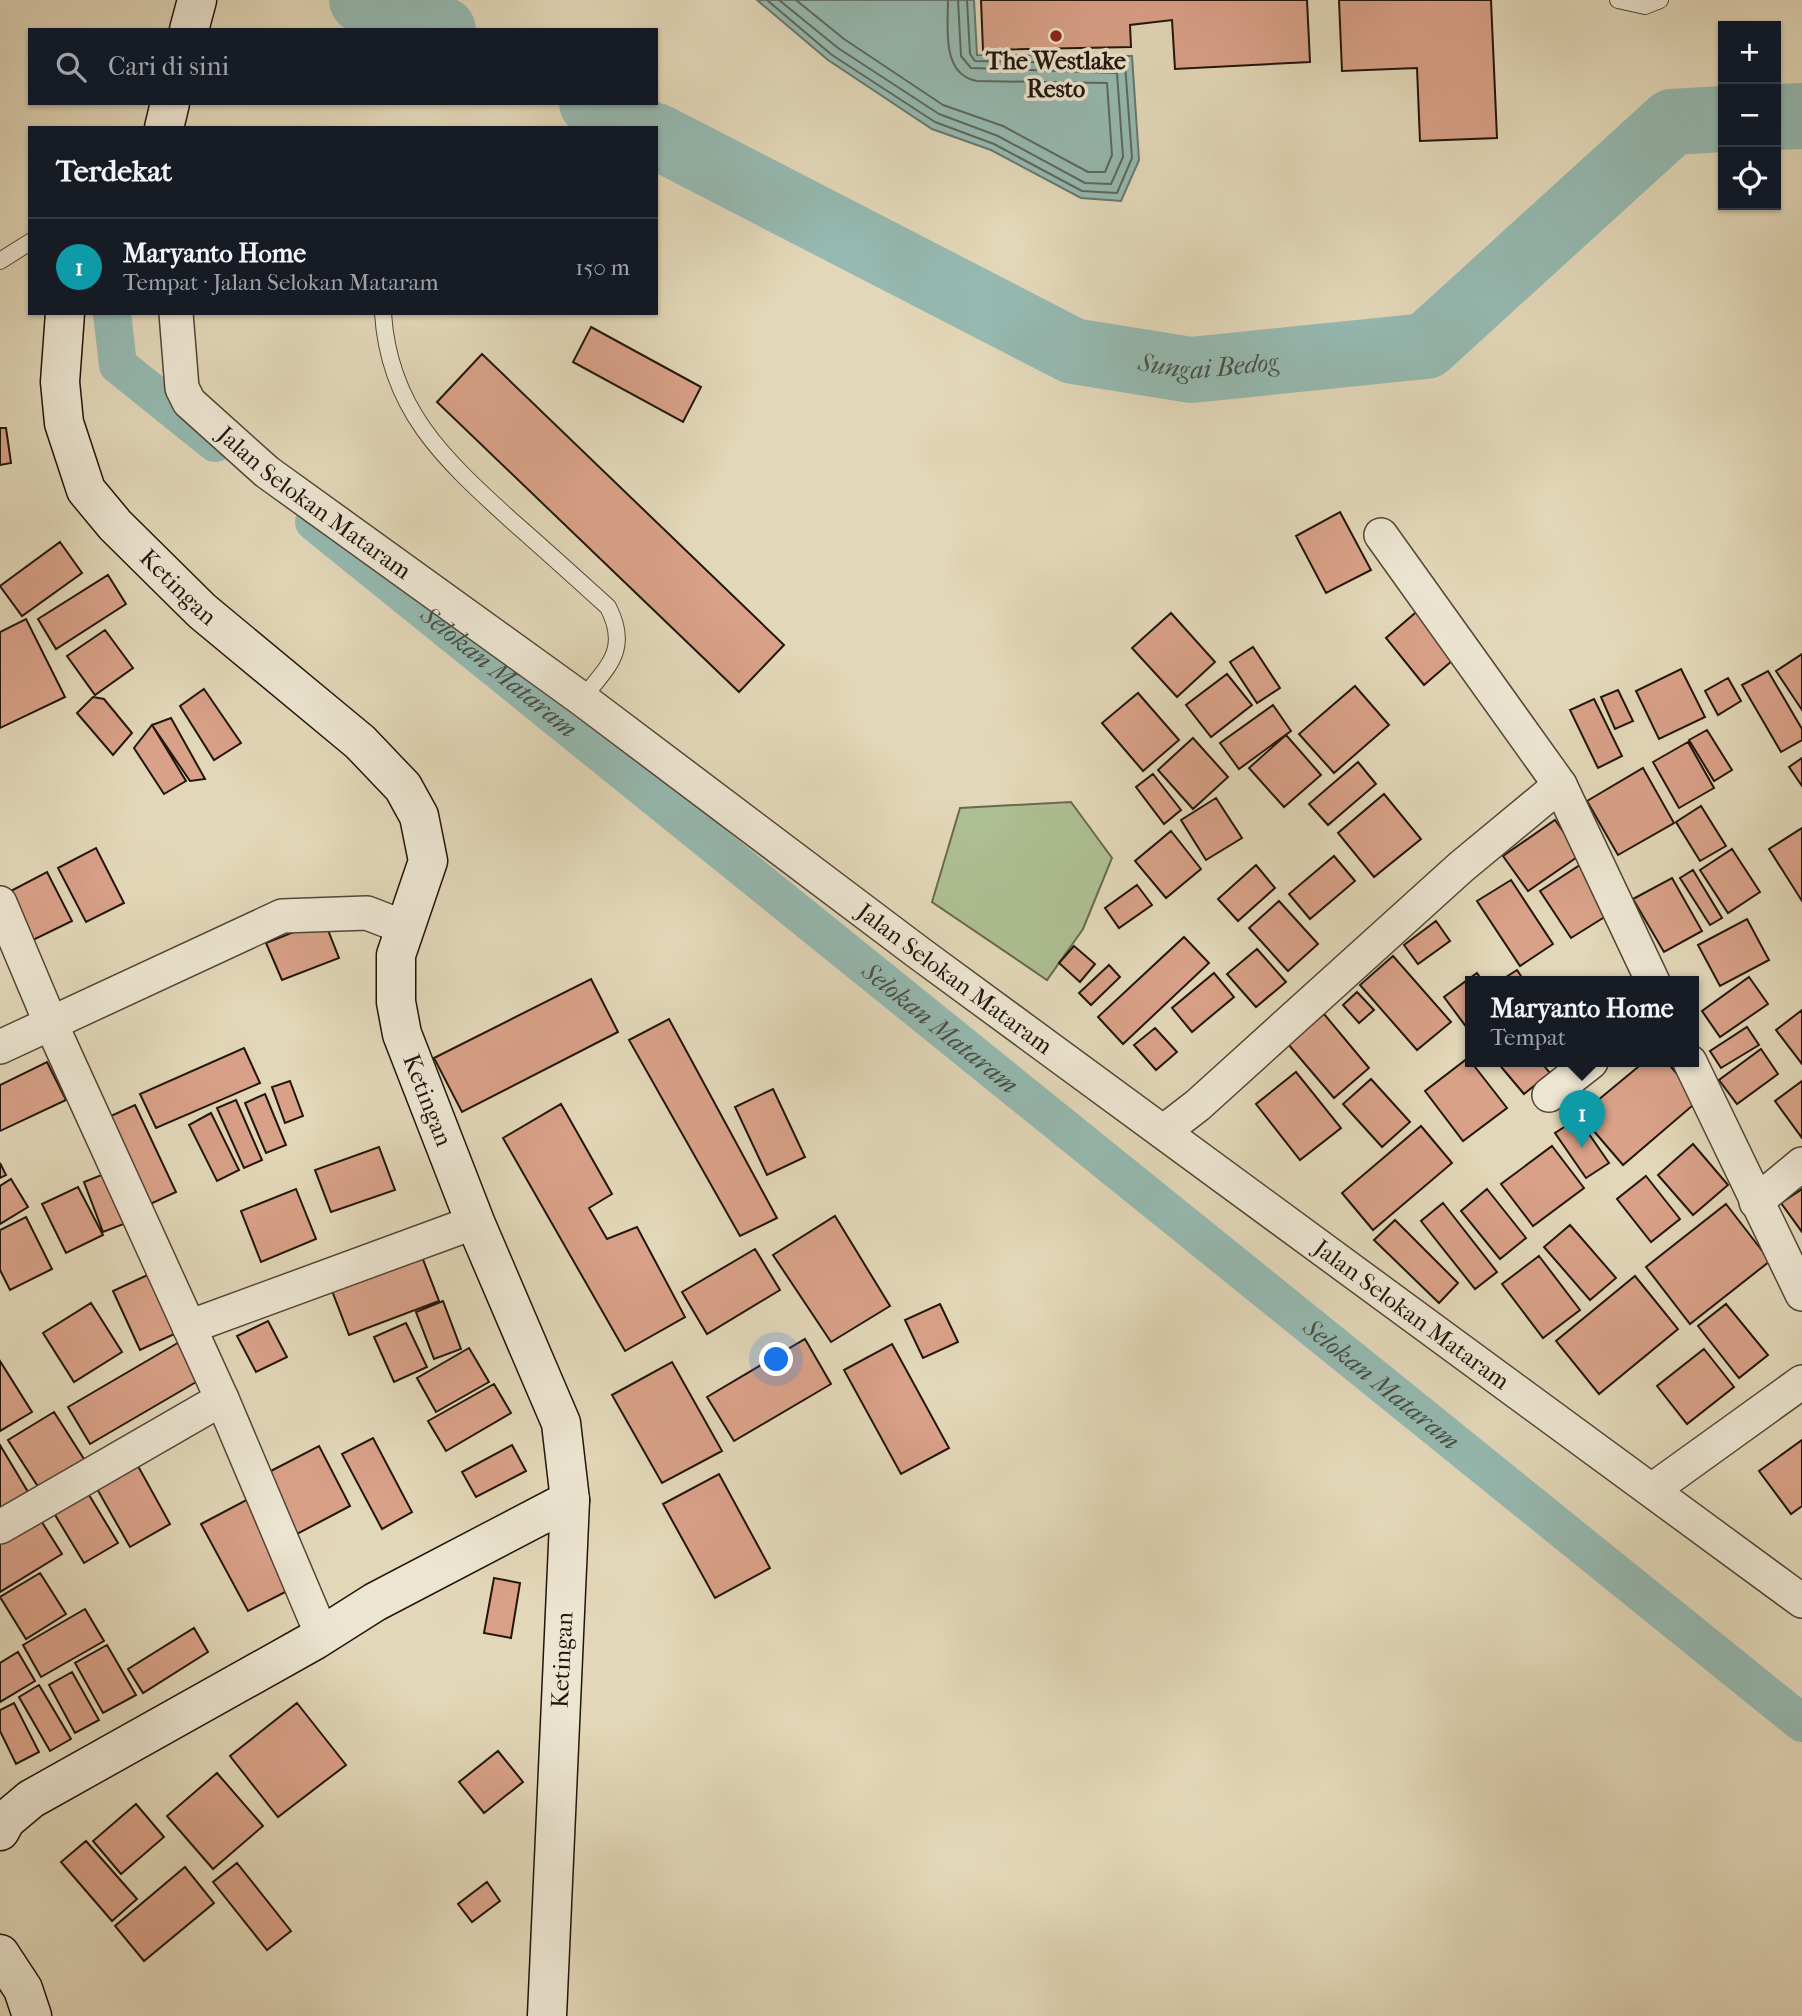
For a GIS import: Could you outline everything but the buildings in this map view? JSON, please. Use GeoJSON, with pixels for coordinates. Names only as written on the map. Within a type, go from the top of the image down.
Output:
{"type":"FeatureCollection","features":[{"type":"Feature","properties":{"kind":"street"},"geometry":{"type":"LineString","coordinates":[[190,28],[197,0]]}},
{"type":"Feature","properties":{"kind":"street"},"geometry":{"type":"LineString","coordinates":[[164,126],[170,105]]}},
{"type":"Feature","properties":{"kind":"street","name":"Ketingan"},"geometry":{"type":"LineString","coordinates":[[65,315],[60,382],[64,423],[86,490],[115,525],[202,611],[360,742],[403,787],[419,816],[428,861],[396,955],[394,975],[402,1034],[475,1222],[561,1423],[570,1500],[547,2016]]}},
{"type":"Feature","properties":{"kind":"street","name":"Jalan Selokan Mataram"},"geometry":{"type":"LineString","coordinates":[[176,315],[182,388],[198,413],[267,472],[582,699],[1163,1132],[1802,1601]]}},
{"type":"Feature","properties":{"kind":"street"},"geometry":{"type":"LineString","coordinates":[[1381,534],[1560,785],[1650,976]]}},
{"type":"Feature","properties":{"kind":"street"},"geometry":{"type":"LineString","coordinates":[[1163,1132],[1198,1105],[1461,867],[1560,785]]}},
{"type":"Feature","properties":{"kind":"street"},"geometry":{"type":"LineString","coordinates":[[0,903],[51,1024],[222,1399],[322,1635]]}},
{"type":"Feature","properties":{"kind":"street"},"geometry":{"type":"LineString","coordinates":[[0,1047],[282,916],[367,913],[406,928]]}},
{"type":"Feature","properties":{"kind":"street"},"geometry":{"type":"LineString","coordinates":[[1549,1095],[1585,1067]]}},
{"type":"Feature","properties":{"kind":"street"},"geometry":{"type":"LineString","coordinates":[[1692,1067],[1802,1294]]}},
{"type":"Feature","properties":{"kind":"street"},"geometry":{"type":"LineString","coordinates":[[1756,1202],[1802,1164]]}},
{"type":"Feature","properties":{"kind":"street"},"geometry":{"type":"LineString","coordinates":[[190,1327],[475,1222]]}},
{"type":"Feature","properties":{"kind":"street"},"geometry":{"type":"LineString","coordinates":[[1652,1490],[1802,1382]]}},
{"type":"Feature","properties":{"kind":"street"},"geometry":{"type":"LineString","coordinates":[[0,1527],[222,1399]]}},
{"type":"Feature","properties":{"kind":"street"},"geometry":{"type":"LineString","coordinates":[[0,1831],[6,1820],[31,1799],[322,1635],[375,1602],[570,1500]]}},
{"type":"Feature","properties":{"kind":"street"},"geometry":{"type":"LineString","coordinates":[[0,1954],[23,1989],[32,2016]]}},
{"type":"Feature","properties":{"kind":"lane"},"geometry":{"type":"LineString","coordinates":[[1618,0],[1645,6],[1660,0]]}},
{"type":"Feature","properties":{"kind":"lane"},"geometry":{"type":"LineString","coordinates":[[0,261],[28,243]]}},
{"type":"Feature","properties":{"kind":"lane"},"geometry":{"type":"LineString","coordinates":[[383,315],[385,344],[396,379],[429,440],[453,468],[608,607],[618,626],[619,644],[612,661],[582,699]]}},
{"type":"Feature","properties":{"kind":"green space"},"geometry":{"type":"Polygon","coordinates":[[[1071,802],[1112,858],[1083,929],[1047,980],[932,902],[960,808],[1071,802]]]}},
{"type":"Feature","properties":{"kind":"water"},"geometry":{"type":"Polygon","coordinates":[[[757,0],[974,0],[977,55],[1132,56],[1139,160],[1121,201],[1081,198],[991,150],[932,129],[828,60],[757,0]]]}},
{"type":"Feature","properties":{"kind":"waterway","name":"Sungai Bedog"},"geometry":{"type":"LineString","coordinates":[[362,0],[438,28]]}},
{"type":"Feature","properties":{"kind":"waterway","name":"Sungai Bedog"},"geometry":{"type":"LineString","coordinates":[[596,105],[635,126]]}},
{"type":"Feature","properties":{"kind":"waterway","name":"Sungai Bedog"},"geometry":{"type":"LineString","coordinates":[[1781,117],[1802,116]]}},
{"type":"Feature","properties":{"kind":"waterway","name":"Sungai Bedog"},"geometry":{"type":"LineString","coordinates":[[658,137],[1073,351],[1191,370],[1426,346],[1672,122],[1718,119]]}},
{"type":"Feature","properties":{"kind":"waterway","name":"Selokan Mataram"},"geometry":{"type":"LineString","coordinates":[[112,315],[118,365],[215,443]]}},
{"type":"Feature","properties":{"kind":"waterway","name":"Selokan Mataram"},"geometry":{"type":"LineString","coordinates":[[314,522],[1802,1723]]}},
{"type":"Feature","properties":{"kind":"place","name":"The Westlake Resto"},"geometry":{"type":"Point","coordinates":[1056,36]}},
{"type":"Feature","properties":{"kind":"place","name":"Maryanto Home"},"geometry":{"type":"Point","coordinates":[1582,1148]}}]}
